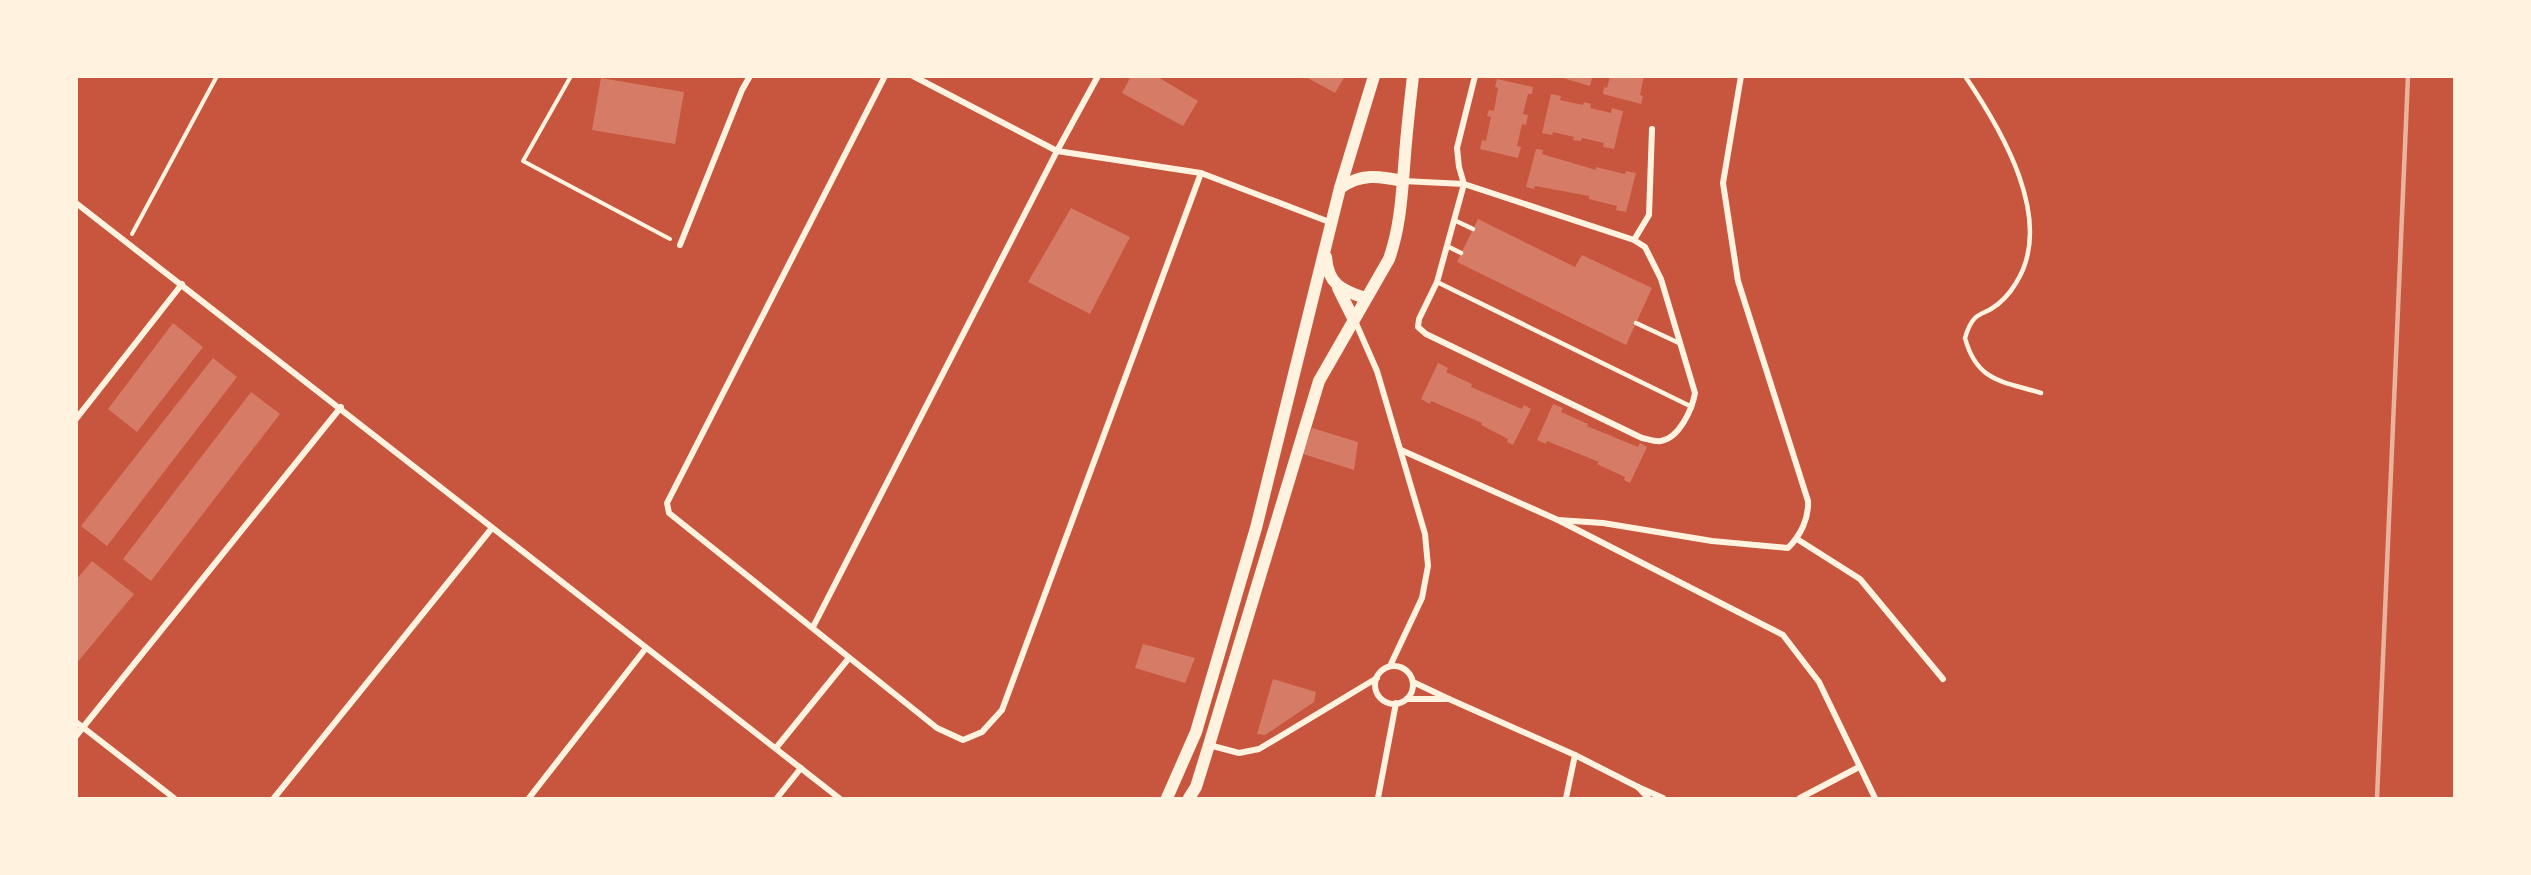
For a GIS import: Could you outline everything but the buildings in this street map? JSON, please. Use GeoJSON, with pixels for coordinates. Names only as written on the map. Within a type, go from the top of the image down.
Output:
{"type":"FeatureCollection","features":[{"type":"Feature","properties":{"kind":"main road"},"geometry":{"type":"LineString","coordinates":[[1167,798],[1196,732],[1256,528],[1340,188],[1374,76]]}},
{"type":"Feature","properties":{"kind":"main road"},"geometry":{"type":"LineString","coordinates":[[1193,794],[1318,381],[1389,259],[1396,240],[1402,200],[1413,76]]}},
{"type":"Feature","properties":{"kind":"main road"},"geometry":{"type":"LineString","coordinates":[[1340,188],[1352,180],[1369,176],[1403,181]]}},
{"type":"Feature","properties":{"kind":"main road"},"geometry":{"type":"LineString","coordinates":[[1326,247],[1327,267],[1331,279],[1353,318]]}},
{"type":"Feature","properties":{"kind":"main road"},"geometry":{"type":"LineString","coordinates":[[1338,288],[1365,298]]}},
{"type":"Feature","properties":{"kind":"street"},"geometry":{"type":"LineString","coordinates":[[680,245],[742,90],[750,76]]}},
{"type":"Feature","properties":{"kind":"street"},"geometry":{"type":"LineString","coordinates":[[885,76],[667,503],[669,513],[849,658],[937,728],[963,740],[982,732],[1002,710],[1201,173]]}},
{"type":"Feature","properties":{"kind":"street"},"geometry":{"type":"LineString","coordinates":[[913,76],[1058,151],[1201,173],[1332,223]]}},
{"type":"Feature","properties":{"kind":"street"},"geometry":{"type":"LineString","coordinates":[[813,627],[1098,76]]}},
{"type":"Feature","properties":{"kind":"street"},"geometry":{"type":"LineString","coordinates":[[1403,181],[1464,184],[1634,240],[1645,247],[1661,279],[1695,393],[1692,407],[1673,436],[1659,441],[1642,438],[1426,334],[1418,327],[1419,319],[1437,282],[1464,184],[1457,148],[1474,76]]}},
{"type":"Feature","properties":{"kind":"street"},"geometry":{"type":"LineString","coordinates":[[1558,520],[1602,523],[1712,541],[1788,548],[1797,539],[1809,512],[1808,501],[1738,281],[1723,183],[1741,76]]}},
{"type":"Feature","properties":{"kind":"street"},"geometry":{"type":"LineString","coordinates":[[1634,240],[1649,215],[1652,129]]}},
{"type":"Feature","properties":{"kind":"street"},"geometry":{"type":"LineString","coordinates":[[76,203],[839,798]]}},
{"type":"Feature","properties":{"kind":"street"},"geometry":{"type":"LineString","coordinates":[[76,418],[182,284]]}},
{"type":"Feature","properties":{"kind":"street"},"geometry":{"type":"LineString","coordinates":[[1353,318],[1377,371],[1425,534],[1428,566],[1422,598],[1390,666]]}},
{"type":"Feature","properties":{"kind":"street"},"geometry":{"type":"LineString","coordinates":[[76,736],[341,408]]}},
{"type":"Feature","properties":{"kind":"street"},"geometry":{"type":"LineString","coordinates":[[1401,450],[1558,520],[1783,635],[1819,682],[1875,798]]}},
{"type":"Feature","properties":{"kind":"street"},"geometry":{"type":"LineString","coordinates":[[274,798],[492,528]]}},
{"type":"Feature","properties":{"kind":"street"},"geometry":{"type":"LineString","coordinates":[[1797,539],[1860,579],[1943,679]]}},
{"type":"Feature","properties":{"kind":"street"},"geometry":{"type":"LineString","coordinates":[[529,798],[646,648]]}},
{"type":"Feature","properties":{"kind":"street"},"geometry":{"type":"LineString","coordinates":[[776,748],[849,658]]}},
{"type":"Feature","properties":{"kind":"street"},"geometry":{"type":"LineString","coordinates":[[1209,745],[1239,753],[1259,748],[1377,678],[1384,669],[1390,666],[1404,668],[1412,677],[1413,688],[1407,699]]}},
{"type":"Feature","properties":{"kind":"street"},"geometry":{"type":"LineString","coordinates":[[1377,678],[1376,688],[1381,698],[1396,703],[1407,699],[1449,699]]}},
{"type":"Feature","properties":{"kind":"street"},"geometry":{"type":"LineString","coordinates":[[1413,682],[1575,755],[1663,798]]}},
{"type":"Feature","properties":{"kind":"street"},"geometry":{"type":"LineString","coordinates":[[1378,798],[1396,703]]}},
{"type":"Feature","properties":{"kind":"street"},"geometry":{"type":"LineString","coordinates":[[76,722],[174,798]]}},
{"type":"Feature","properties":{"kind":"street"},"geometry":{"type":"LineString","coordinates":[[1566,798],[1575,755]]}},
{"type":"Feature","properties":{"kind":"street"},"geometry":{"type":"LineString","coordinates":[[1800,798],[1859,767]]}},
{"type":"Feature","properties":{"kind":"street"},"geometry":{"type":"LineString","coordinates":[[777,798],[801,768]]}},
{"type":"Feature","properties":{"kind":"street"},"geometry":{"type":"LineString","coordinates":[[1638,787],[1648,798]]}},
{"type":"Feature","properties":{"kind":"lane"},"geometry":{"type":"LineString","coordinates":[[1965,76],[2014,160],[2023,190],[2030,237],[2027,257],[2017,282],[2001,302],[1975,318],[1965,338],[1973,362],[1987,375],[2041,393]]}},
{"type":"Feature","properties":{"kind":"lane"},"geometry":{"type":"LineString","coordinates":[[1454,220],[1473,229]]}},
{"type":"Feature","properties":{"kind":"lane"},"geometry":{"type":"LineString","coordinates":[[1447,246],[1461,253]]}},
{"type":"Feature","properties":{"kind":"lane"},"geometry":{"type":"LineString","coordinates":[[1437,282],[1692,407]]}},
{"type":"Feature","properties":{"kind":"lane"},"geometry":{"type":"LineString","coordinates":[[1636,322],[1679,343]]}},
{"type":"Feature","properties":{"kind":"path"},"geometry":{"type":"LineString","coordinates":[[127,242],[217,76]]}},
{"type":"Feature","properties":{"kind":"path"},"geometry":{"type":"LineString","coordinates":[[571,76],[523,161],[680,245]]}},
{"type":"Feature","properties":{"kind":"railway"},"geometry":{"type":"LineString","coordinates":[[2377,798],[2408,76]]}}]}
